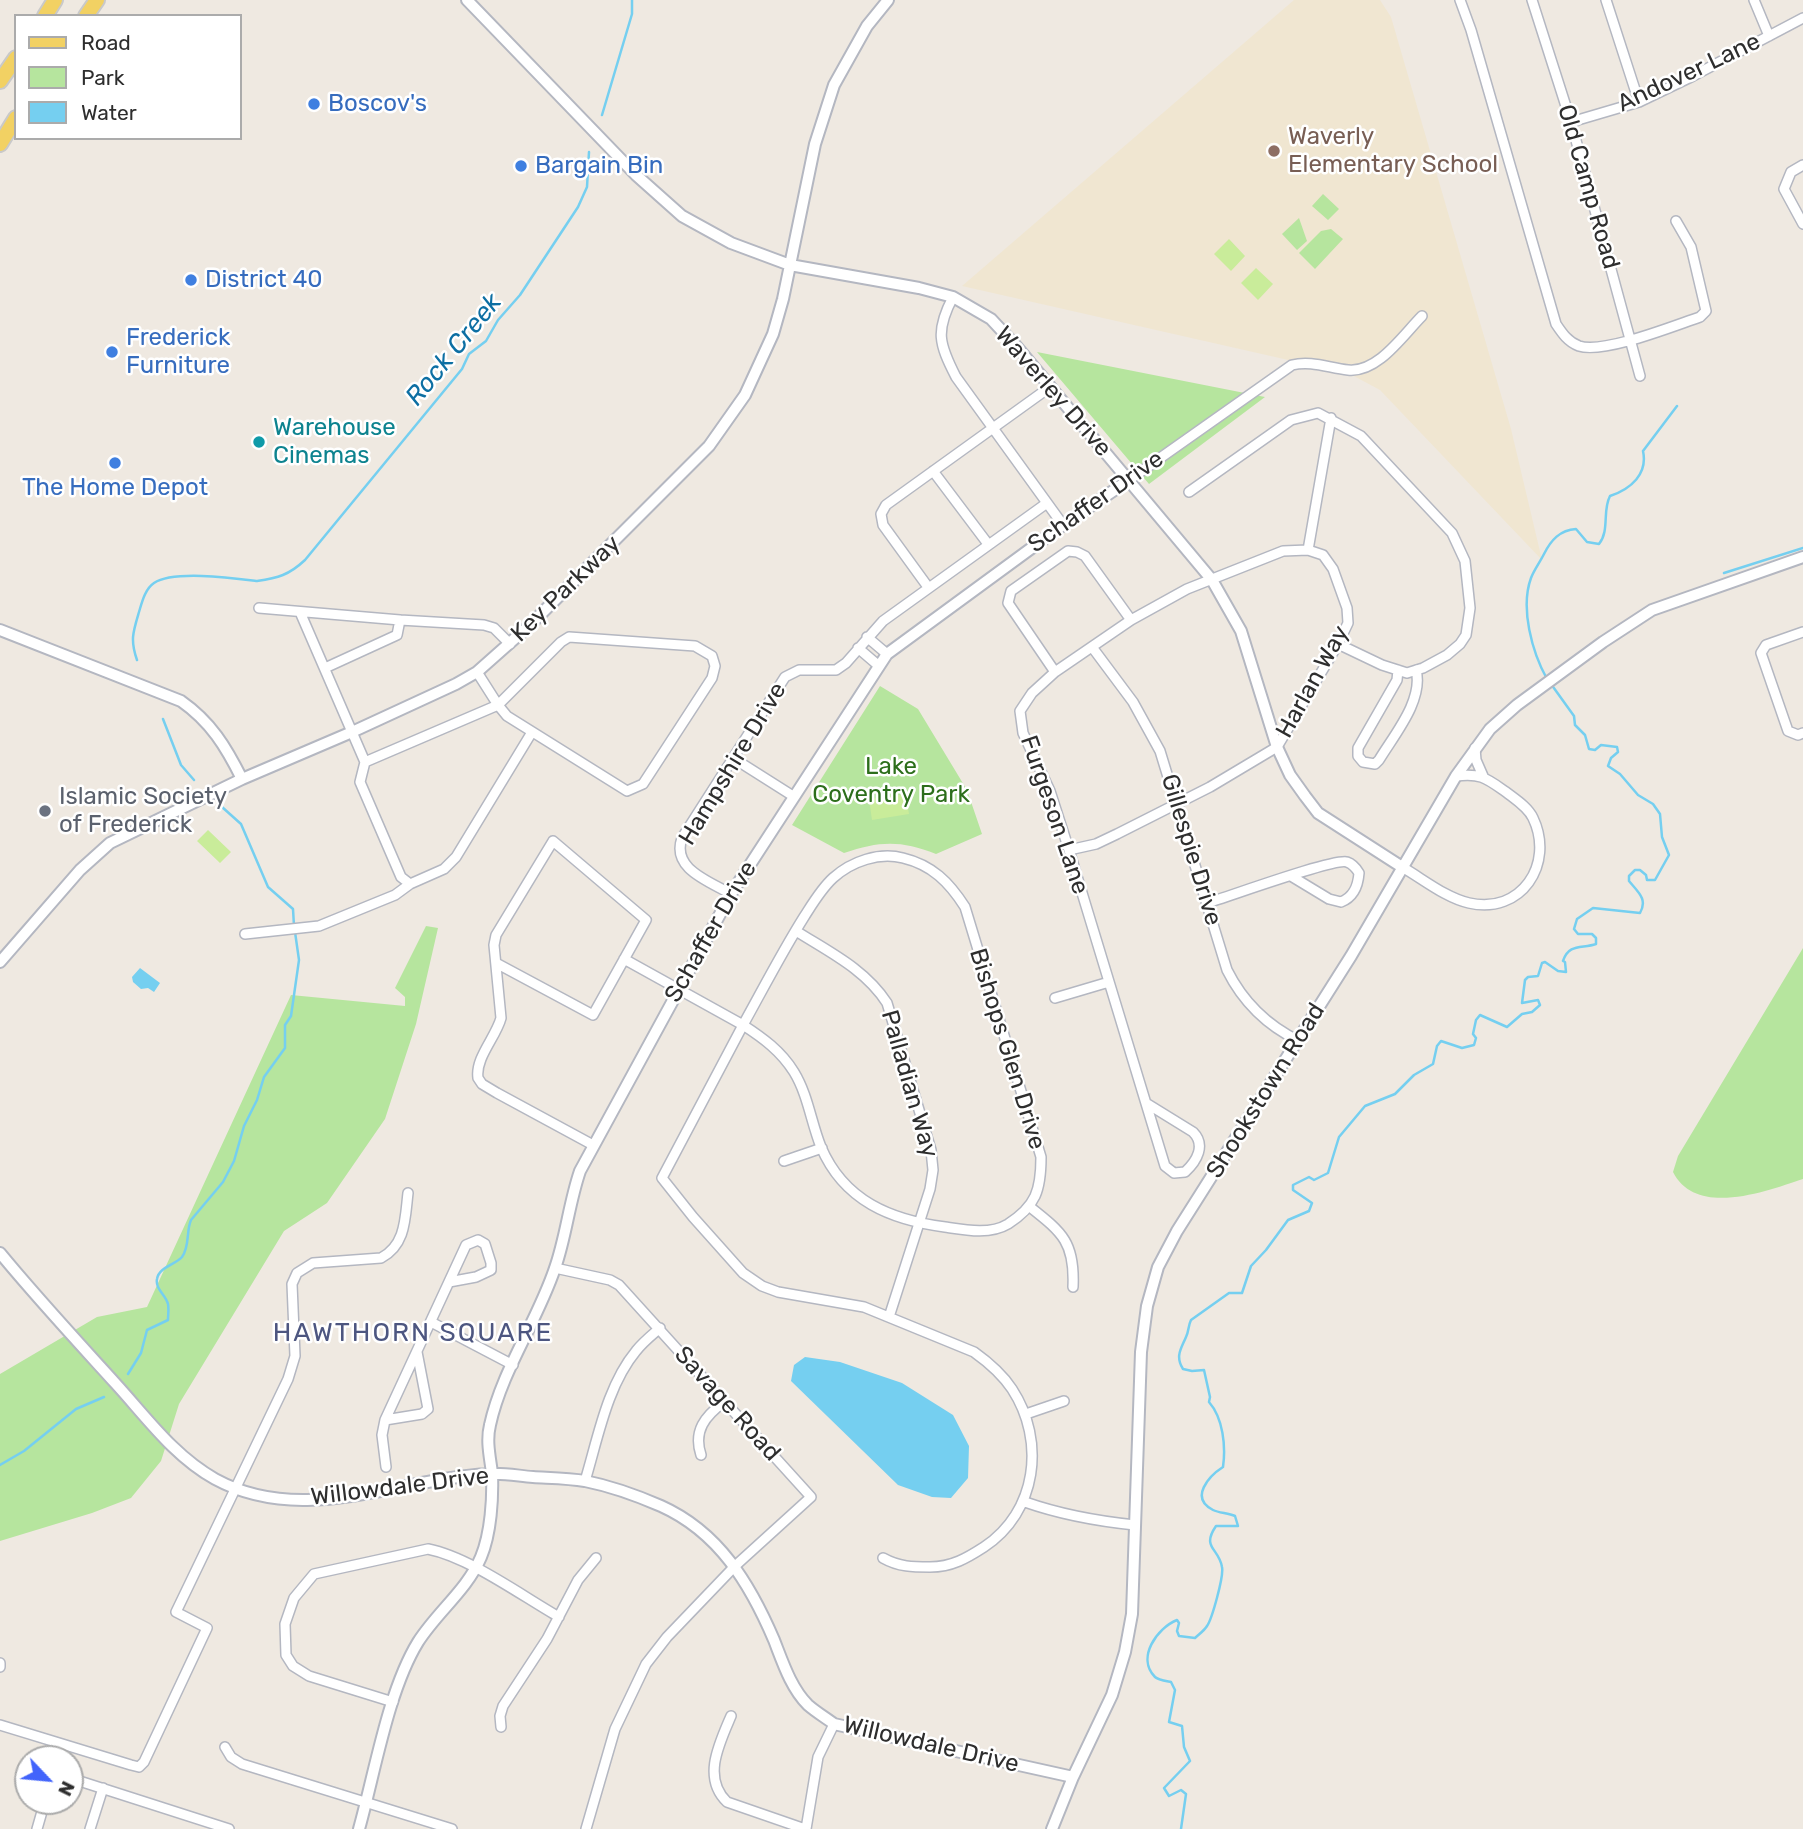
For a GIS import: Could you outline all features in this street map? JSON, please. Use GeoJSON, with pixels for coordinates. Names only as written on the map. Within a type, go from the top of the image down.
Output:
{"type":"FeatureCollection","features":[{"type":"Feature","properties":{"kind":"main road"},"geometry":{"type":"LineString","coordinates":[[0,82],[14,61]]}},
{"type":"Feature","properties":{"kind":"main road"},"geometry":{"type":"LineString","coordinates":[[0,144],[14,121]]}},
{"type":"Feature","properties":{"kind":"street","name":"Waverley Drive"},"geometry":{"type":"LineString","coordinates":[[467,0],[660,197],[682,216],[731,243],[790,265],[932,290],[953,297],[990,319],[1017,346],[1212,580],[1241,631],[1277,747],[1290,775],[1318,813],[1402,867]]}},
{"type":"Feature","properties":{"kind":"street","name":"Key Parkway"},"geometry":{"type":"LineString","coordinates":[[0,962],[80,870],[110,843],[242,779],[352,732],[477,672],[510,644],[681,477],[727,424],[745,395],[773,334],[826,105],[846,60],[867,26],[888,0]]}},
{"type":"Feature","properties":{"kind":"street"},"geometry":{"type":"LineString","coordinates":[[1460,0],[1556,324],[1563,334],[1578,346],[1600,347],[1700,317],[1706,312],[1691,247],[1676,221]]}},
{"type":"Feature","properties":{"kind":"street","name":"Old Camp Road"},"geometry":{"type":"LineString","coordinates":[[1532,0],[1571,122],[1640,376]]}},
{"type":"Feature","properties":{"kind":"street"},"geometry":{"type":"LineString","coordinates":[[1606,0],[1639,102]]}},
{"type":"Feature","properties":{"kind":"street"},"geometry":{"type":"LineString","coordinates":[[1754,0],[1769,36]]}},
{"type":"Feature","properties":{"kind":"street","name":"Andover Lane"},"geometry":{"type":"LineString","coordinates":[[1571,122],[1639,102],[1803,18]]}},
{"type":"Feature","properties":{"kind":"street"},"geometry":{"type":"LineString","coordinates":[[1803,165],[1791,172],[1784,189],[1803,224]]}},
{"type":"Feature","properties":{"kind":"street"},"geometry":{"type":"LineString","coordinates":[[953,297],[941,325],[939,337],[942,350],[956,377],[1063,525]]}},
{"type":"Feature","properties":{"kind":"street","name":"Schaffer Drive"},"geometry":{"type":"LineString","coordinates":[[359,1829],[393,1702],[405,1669],[419,1641],[461,1591],[482,1555],[490,1516],[492,1474],[489,1427],[555,1268],[580,1171],[731,894],[887,654],[1063,525],[1292,365],[1311,364],[1350,371],[1367,367],[1381,358],[1422,316]]}},
{"type":"Feature","properties":{"kind":"street"},"geometry":{"type":"LineString","coordinates":[[928,587],[883,524],[881,514],[886,505],[1050,387]]}},
{"type":"Feature","properties":{"kind":"street"},"geometry":{"type":"LineString","coordinates":[[1189,492],[1291,420],[1318,413],[1361,436],[1452,533],[1465,561],[1469,608],[1466,635],[1447,655],[1407,673],[1382,665],[1339,644]]}},
{"type":"Feature","properties":{"kind":"street"},"geometry":{"type":"LineString","coordinates":[[1212,580],[1283,551],[1308,550],[1331,418]]}},
{"type":"Feature","properties":{"kind":"street"},"geometry":{"type":"LineString","coordinates":[[933,471],[988,544]]}},
{"type":"Feature","properties":{"kind":"street","name":"Hampshire Drive"},"geometry":{"type":"LineString","coordinates":[[731,894],[687,868],[679,855],[682,838],[785,677],[799,670],[836,670],[846,663],[883,621],[1046,503]]}},
{"type":"Feature","properties":{"kind":"street","name":"Harlan Way"},"geometry":{"type":"LineString","coordinates":[[1277,747],[1339,644],[1348,623],[1347,608],[1334,569],[1323,555],[1308,550]]}},
{"type":"Feature","properties":{"kind":"street"},"geometry":{"type":"LineString","coordinates":[[1055,672],[1008,603],[1012,591],[1068,551],[1084,556],[1130,620]]}},
{"type":"Feature","properties":{"kind":"street","name":"Shookstown Road"},"geometry":{"type":"LineString","coordinates":[[1052,1829],[1112,1695],[1125,1652],[1132,1614],[1141,1352],[1147,1306],[1158,1267],[1177,1231],[1299,1041],[1456,776],[1490,729],[1517,705],[1652,610],[1803,557]]}},
{"type":"Feature","properties":{"kind":"street","name":"Furgeson Lane"},"geometry":{"type":"LineString","coordinates":[[1146,1103],[1199,1138],[1199,1152],[1185,1172],[1174,1173],[1165,1166],[1069,850],[1050,791],[1023,733],[1020,711],[1032,693],[1055,672],[1130,620],[1186,589],[1212,580]]}},
{"type":"Feature","properties":{"kind":"street"},"geometry":{"type":"LineString","coordinates":[[259,608],[400,621],[484,625],[494,628],[510,644]]}},
{"type":"Feature","properties":{"kind":"street"},"geometry":{"type":"LineString","coordinates":[[300,611],[365,762],[360,782],[401,877],[410,884]]}},
{"type":"Feature","properties":{"kind":"street"},"geometry":{"type":"LineString","coordinates":[[325,668],[397,635],[400,621]]}},
{"type":"Feature","properties":{"kind":"street"},"geometry":{"type":"LineString","coordinates":[[0,629],[181,701],[212,727],[226,747],[242,779]]}},
{"type":"Feature","properties":{"kind":"street"},"geometry":{"type":"LineString","coordinates":[[1803,632],[1766,645],[1761,653],[1788,731],[1793,734],[1803,733]]}},
{"type":"Feature","properties":{"kind":"street"},"geometry":{"type":"LineString","coordinates":[[365,762],[498,705],[569,637],[695,646],[712,656],[715,666],[712,678],[643,784],[626,791],[506,716],[498,705],[477,672]]}},
{"type":"Feature","properties":{"kind":"street"},"geometry":{"type":"LineString","coordinates":[[867,637],[887,654]]}},
{"type":"Feature","properties":{"kind":"street","name":"Gillespie Drive"},"geometry":{"type":"LineString","coordinates":[[1092,647],[1133,702],[1160,751],[1227,970],[1235,986],[1250,1007],[1278,1031],[1299,1041]]}},
{"type":"Feature","properties":{"kind":"street"},"geometry":{"type":"LineString","coordinates":[[858,648],[879,666]]}},
{"type":"Feature","properties":{"kind":"street"},"geometry":{"type":"LineString","coordinates":[[1398,670],[1397,680],[1358,748],[1358,755],[1363,762],[1375,764],[1379,760],[1400,725],[1418,691],[1416,670]]}},
{"type":"Feature","properties":{"kind":"street"},"geometry":{"type":"LineString","coordinates":[[245,934],[303,928],[333,921],[395,895],[410,884],[444,869],[456,857],[532,732]]}},
{"type":"Feature","properties":{"kind":"street"},"geometry":{"type":"LineString","coordinates":[[1069,850],[1096,844],[1220,782],[1277,747]]}},
{"type":"Feature","properties":{"kind":"street"},"geometry":{"type":"LineString","coordinates":[[1402,867],[1449,895],[1470,904],[1482,905],[1504,903],[1516,896],[1541,857],[1540,839],[1530,813],[1483,776],[1476,760],[1475,747]]}},
{"type":"Feature","properties":{"kind":"street"},"geometry":{"type":"LineString","coordinates":[[733,758],[793,796]]}},
{"type":"Feature","properties":{"kind":"street"},"geometry":{"type":"LineString","coordinates":[[1456,776],[1483,776]]}},
{"type":"Feature","properties":{"kind":"street"},"geometry":{"type":"LineString","coordinates":[[496,962],[593,1016],[646,920],[553,841],[496,935],[494,945],[501,1018],[479,1065],[478,1078],[482,1084],[497,1093],[593,1145]]}},
{"type":"Feature","properties":{"kind":"street","name":"Bishops Glen Drive"},"geometry":{"type":"LineString","coordinates":[[889,1317],[864,1307],[778,1292],[762,1286],[743,1273],[662,1178],[796,930],[821,891],[834,877],[862,861],[878,856],[894,856],[925,865],[954,889],[965,907],[1041,1157],[1041,1177],[1030,1207]]}},
{"type":"Feature","properties":{"kind":"street"},"geometry":{"type":"LineString","coordinates":[[1207,904],[1291,876],[1340,861],[1353,865],[1359,873],[1354,892],[1340,902],[1329,899],[1291,876]]}},
{"type":"Feature","properties":{"kind":"street","name":"Palladian Way"},"geometry":{"type":"LineString","coordinates":[[796,930],[860,971],[887,1003],[931,1150],[933,1170],[889,1317]]}},
{"type":"Feature","properties":{"kind":"street"},"geometry":{"type":"LineString","coordinates":[[624,959],[769,1042],[794,1073],[804,1091],[821,1148],[837,1174],[854,1193],[886,1213],[918,1224],[977,1231],[1001,1228],[1030,1207],[1050,1222],[1070,1248],[1074,1265],[1073,1287]]}},
{"type":"Feature","properties":{"kind":"street"},"geometry":{"type":"LineString","coordinates":[[1055,998],[1109,982]]}},
{"type":"Feature","properties":{"kind":"street"},"geometry":{"type":"LineString","coordinates":[[784,1161],[821,1148]]}},
{"type":"Feature","properties":{"kind":"street"},"geometry":{"type":"LineString","coordinates":[[0,1724],[131,1765],[139,1767],[144,1762],[207,1628],[176,1612],[289,1379],[295,1356],[292,1284],[297,1273],[313,1263],[381,1258],[391,1253],[404,1231],[408,1193]]}},
{"type":"Feature","properties":{"kind":"street"},"geometry":{"type":"LineString","coordinates":[[386,1467],[382,1442],[385,1420],[466,1245],[478,1240],[485,1244],[491,1270],[476,1277],[449,1282]]}},
{"type":"Feature","properties":{"kind":"street","name":"Willowdale Drive"},"geometry":{"type":"LineString","coordinates":[[0,1253],[172,1448],[200,1470],[237,1489],[264,1497],[327,1500],[419,1482],[492,1474],[585,1481],[664,1507],[698,1528],[735,1566],[760,1608],[791,1682],[809,1706],[834,1724],[1073,1777]]}},
{"type":"Feature","properties":{"kind":"street","name":"Savage Road"},"geometry":{"type":"LineString","coordinates":[[555,1268],[610,1280],[620,1285],[811,1497],[735,1566]]}},
{"type":"Feature","properties":{"kind":"street"},"geometry":{"type":"LineString","coordinates":[[883,1558],[908,1567],[938,1567],[960,1563],[994,1541],[1012,1523],[1024,1502],[1031,1471],[1032,1446],[1026,1415],[1012,1389],[1000,1375],[974,1352],[889,1317]]}},
{"type":"Feature","properties":{"kind":"street"},"geometry":{"type":"LineString","coordinates":[[431,1322],[513,1365]]}},
{"type":"Feature","properties":{"kind":"street"},"geometry":{"type":"LineString","coordinates":[[585,1481],[611,1399],[622,1374],[636,1351],[660,1328]]}},
{"type":"Feature","properties":{"kind":"street"},"geometry":{"type":"LineString","coordinates":[[385,1420],[422,1414],[428,1409],[416,1352]]}},
{"type":"Feature","properties":{"kind":"street"},"geometry":{"type":"LineString","coordinates":[[1026,1415],[1064,1401]]}},
{"type":"Feature","properties":{"kind":"street"},"geometry":{"type":"LineString","coordinates":[[701,1455],[698,1435],[702,1422],[724,1402]]}},
{"type":"Feature","properties":{"kind":"street"},"geometry":{"type":"LineString","coordinates":[[1024,1502],[1088,1520],[1135,1525]]}},
{"type":"Feature","properties":{"kind":"street"},"geometry":{"type":"LineString","coordinates":[[393,1702],[309,1676],[293,1666],[286,1656],[285,1624],[294,1598],[314,1574],[421,1549],[444,1553],[559,1617]]}},
{"type":"Feature","properties":{"kind":"street"},"geometry":{"type":"LineString","coordinates":[[501,1727],[503,1706],[547,1639],[578,1580],[596,1558]]}},
{"type":"Feature","properties":{"kind":"street"},"geometry":{"type":"LineString","coordinates":[[586,1829],[615,1729],[629,1694],[646,1664],[667,1637],[735,1566]]}},
{"type":"Feature","properties":{"kind":"street"},"geometry":{"type":"LineString","coordinates":[[731,1716],[715,1761],[713,1778],[717,1793],[727,1802],[806,1829],[818,1757],[834,1724]]}},
{"type":"Feature","properties":{"kind":"street"},"geometry":{"type":"LineString","coordinates":[[226,1747],[231,1757],[242,1764],[452,1829]]}},
{"type":"Feature","properties":{"kind":"street"},"geometry":{"type":"LineString","coordinates":[[84,1782],[225,1828]]}},
{"type":"Feature","properties":{"kind":"street"},"geometry":{"type":"LineString","coordinates":[[90,1829],[103,1788]]}},
{"type":"Feature","properties":{"kind":"shaded area","name":"Waverly Elementary School"},"geometry":{"type":"Polygon","coordinates":[[[1294,0],[1380,0],[1391,17],[1511,429],[1542,560],[1380,390],[1350,374],[962,286],[1294,0]]]}},
{"type":"Feature","properties":{"kind":"green space"},"geometry":{"type":"Polygon","coordinates":[[[1323,194],[1339,209],[1328,220],[1312,206],[1323,194]]]}},
{"type":"Feature","properties":{"kind":"green space"},"geometry":{"type":"Polygon","coordinates":[[[1299,218],[1307,241],[1297,250],[1282,234],[1299,218]]]}},
{"type":"Feature","properties":{"kind":"green space"},"geometry":{"type":"Polygon","coordinates":[[[1331,229],[1343,239],[1315,269],[1299,253],[1321,231],[1331,229]]]}},
{"type":"Feature","properties":{"kind":"green space"},"geometry":{"type":"Polygon","coordinates":[[[1229,239],[1245,256],[1231,271],[1214,254],[1229,239]]]}},
{"type":"Feature","properties":{"kind":"green space"},"geometry":{"type":"Polygon","coordinates":[[[1256,268],[1273,284],[1258,300],[1241,283],[1256,268]]]}},
{"type":"Feature","properties":{"kind":"green space"},"geometry":{"type":"Polygon","coordinates":[[[1037,352],[1265,397],[1149,484],[1037,352]]]}},
{"type":"Feature","properties":{"kind":"green space","name":"Lake Coventry Park"},"geometry":{"type":"Polygon","coordinates":[[[880,686],[918,709],[967,790],[982,834],[936,854],[901,844],[879,844],[844,853],[792,825],[880,686]]]}},
{"type":"Feature","properties":{"kind":"green space"},"geometry":{"type":"Polygon","coordinates":[[[906,794],[909,814],[872,820],[869,799],[906,794]]]}},
{"type":"Feature","properties":{"kind":"green space"},"geometry":{"type":"Polygon","coordinates":[[[208,830],[231,852],[220,863],[197,841],[208,830]]]}},
{"type":"Feature","properties":{"kind":"green space"},"geometry":{"type":"Polygon","coordinates":[[[426,926],[438,928],[416,1024],[385,1119],[327,1203],[284,1231],[179,1404],[161,1461],[131,1498],[0,1541],[0,1374],[97,1317],[147,1307],[291,995],[405,1006],[405,997],[395,988],[426,926]]]}},
{"type":"Feature","properties":{"kind":"green space"},"geometry":{"type":"Polygon","coordinates":[[[1803,948],[1803,1179],[1733,1197],[1715,1198],[1698,1194],[1684,1186],[1673,1172],[1678,1156],[1803,948]]]}},
{"type":"Feature","properties":{"kind":"water"},"geometry":{"type":"Polygon","coordinates":[[[140,968],[160,983],[154,992],[148,988],[141,989],[133,982],[132,977],[140,968]]]}},
{"type":"Feature","properties":{"kind":"water"},"geometry":{"type":"Polygon","coordinates":[[[805,1357],[840,1362],[902,1383],[953,1415],[969,1446],[968,1478],[951,1498],[932,1497],[898,1485],[791,1381],[794,1365],[805,1357]]]}},
{"type":"Feature","properties":{"kind":"waterway","name":"Rock Creek"},"geometry":{"type":"LineString","coordinates":[[602,115],[632,14],[632,0]]}},
{"type":"Feature","properties":{"kind":"waterway","name":"Rock Creek"},"geometry":{"type":"LineString","coordinates":[[137,660],[134,631],[144,596],[154,583],[163,579],[189,576],[257,581],[271,579],[294,569],[305,560],[462,369],[469,354],[486,341],[498,320],[520,295],[578,207],[587,187],[589,152]]}},
{"type":"Feature","properties":{"kind":"waterway"},"geometry":{"type":"LineString","coordinates":[[1547,679],[1529,630],[1527,603],[1532,575],[1550,544],[1565,531],[1576,529],[1587,542],[1599,544],[1604,533],[1610,496],[1636,480],[1643,467],[1643,451],[1677,406]]}},
{"type":"Feature","properties":{"kind":"waterway"},"geometry":{"type":"LineString","coordinates":[[1724,573],[1803,548]]}},
{"type":"Feature","properties":{"kind":"waterway"},"geometry":{"type":"LineString","coordinates":[[1181,1829],[1186,1794],[1181,1790],[1169,1796],[1164,1788],[1190,1761],[1184,1747],[1182,1726],[1169,1722],[1175,1690],[1171,1682],[1155,1677],[1150,1669],[1148,1653],[1151,1644],[1162,1630],[1177,1620],[1179,1636],[1195,1638],[1206,1628],[1222,1572],[1210,1539],[1216,1526],[1238,1526],[1235,1516],[1213,1510],[1202,1499],[1207,1481],[1223,1467],[1224,1441],[1218,1416],[1209,1402],[1204,1370],[1183,1369],[1179,1360],[1191,1320],[1229,1293],[1242,1293],[1251,1266],[1288,1220],[1309,1211],[1312,1203],[1293,1190],[1293,1185],[1309,1177],[1314,1180],[1328,1173],[1339,1137],[1365,1106],[1395,1094],[1414,1075],[1433,1064],[1437,1046],[1441,1041],[1462,1048],[1474,1045],[1476,1038],[1473,1034],[1480,1015],[1507,1027],[1522,1014],[1532,1012],[1540,1005],[1538,1000],[1522,1003],[1525,980],[1538,976],[1542,963],[1545,962],[1558,971],[1566,972],[1563,961],[1569,951],[1596,944],[1596,938],[1592,934],[1578,934],[1574,929],[1577,919],[1593,908],[1640,913],[1642,900],[1629,881],[1629,876],[1635,870],[1640,870],[1647,880],[1655,880],[1669,855],[1662,837],[1660,814],[1653,804],[1638,795],[1620,774],[1608,766],[1611,758],[1618,752],[1617,747],[1601,745],[1595,750],[1589,749],[1585,735],[1575,725],[1574,716],[1551,684]]}},
{"type":"Feature","properties":{"kind":"waterway","name":"Rock Creek"},"geometry":{"type":"LineString","coordinates":[[163,719],[181,765],[194,780]]}},
{"type":"Feature","properties":{"kind":"waterway","name":"Rock Creek"},"geometry":{"type":"LineString","coordinates":[[222,807],[241,824],[268,887],[293,909],[294,926]]}},
{"type":"Feature","properties":{"kind":"waterway","name":"Rock Creek"},"geometry":{"type":"LineString","coordinates":[[128,1374],[141,1353],[147,1330],[168,1320],[168,1304],[158,1286],[158,1275],[182,1257],[191,1220],[223,1182],[234,1161],[244,1126],[257,1100],[264,1077],[285,1048],[285,1025],[291,1016],[299,960],[295,932]]}},
{"type":"Feature","properties":{"kind":"waterway","name":"Rock Creek"},"geometry":{"type":"LineString","coordinates":[[0,1465],[24,1451],[76,1409],[104,1397]]}},
{"type":"Feature","properties":{"kind":"place","name":"Boscov's"},"geometry":{"type":"Point","coordinates":[314,104]}},
{"type":"Feature","properties":{"kind":"place","name":"Waverly Elementary School"},"geometry":{"type":"Point","coordinates":[1274,151]}},
{"type":"Feature","properties":{"kind":"place","name":"Bargain Bin"},"geometry":{"type":"Point","coordinates":[521,166]}},
{"type":"Feature","properties":{"kind":"place","name":"District 40"},"geometry":{"type":"Point","coordinates":[191,280]}},
{"type":"Feature","properties":{"kind":"place","name":"Frederick Furniture"},"geometry":{"type":"Point","coordinates":[112,352]}},
{"type":"Feature","properties":{"kind":"place","name":"Warehouse Cinemas"},"geometry":{"type":"Point","coordinates":[259,442]}},
{"type":"Feature","properties":{"kind":"place","name":"The Home Depot"},"geometry":{"type":"Point","coordinates":[115,463]}},
{"type":"Feature","properties":{"kind":"place","name":"Islamic Society of Frederick"},"geometry":{"type":"Point","coordinates":[45,811]}},
{"type":"Feature","properties":{"kind":"district","name":"HAWTHORN SQUARE"},"geometry":{"type":"Point","coordinates":[413,1333]}}]}
